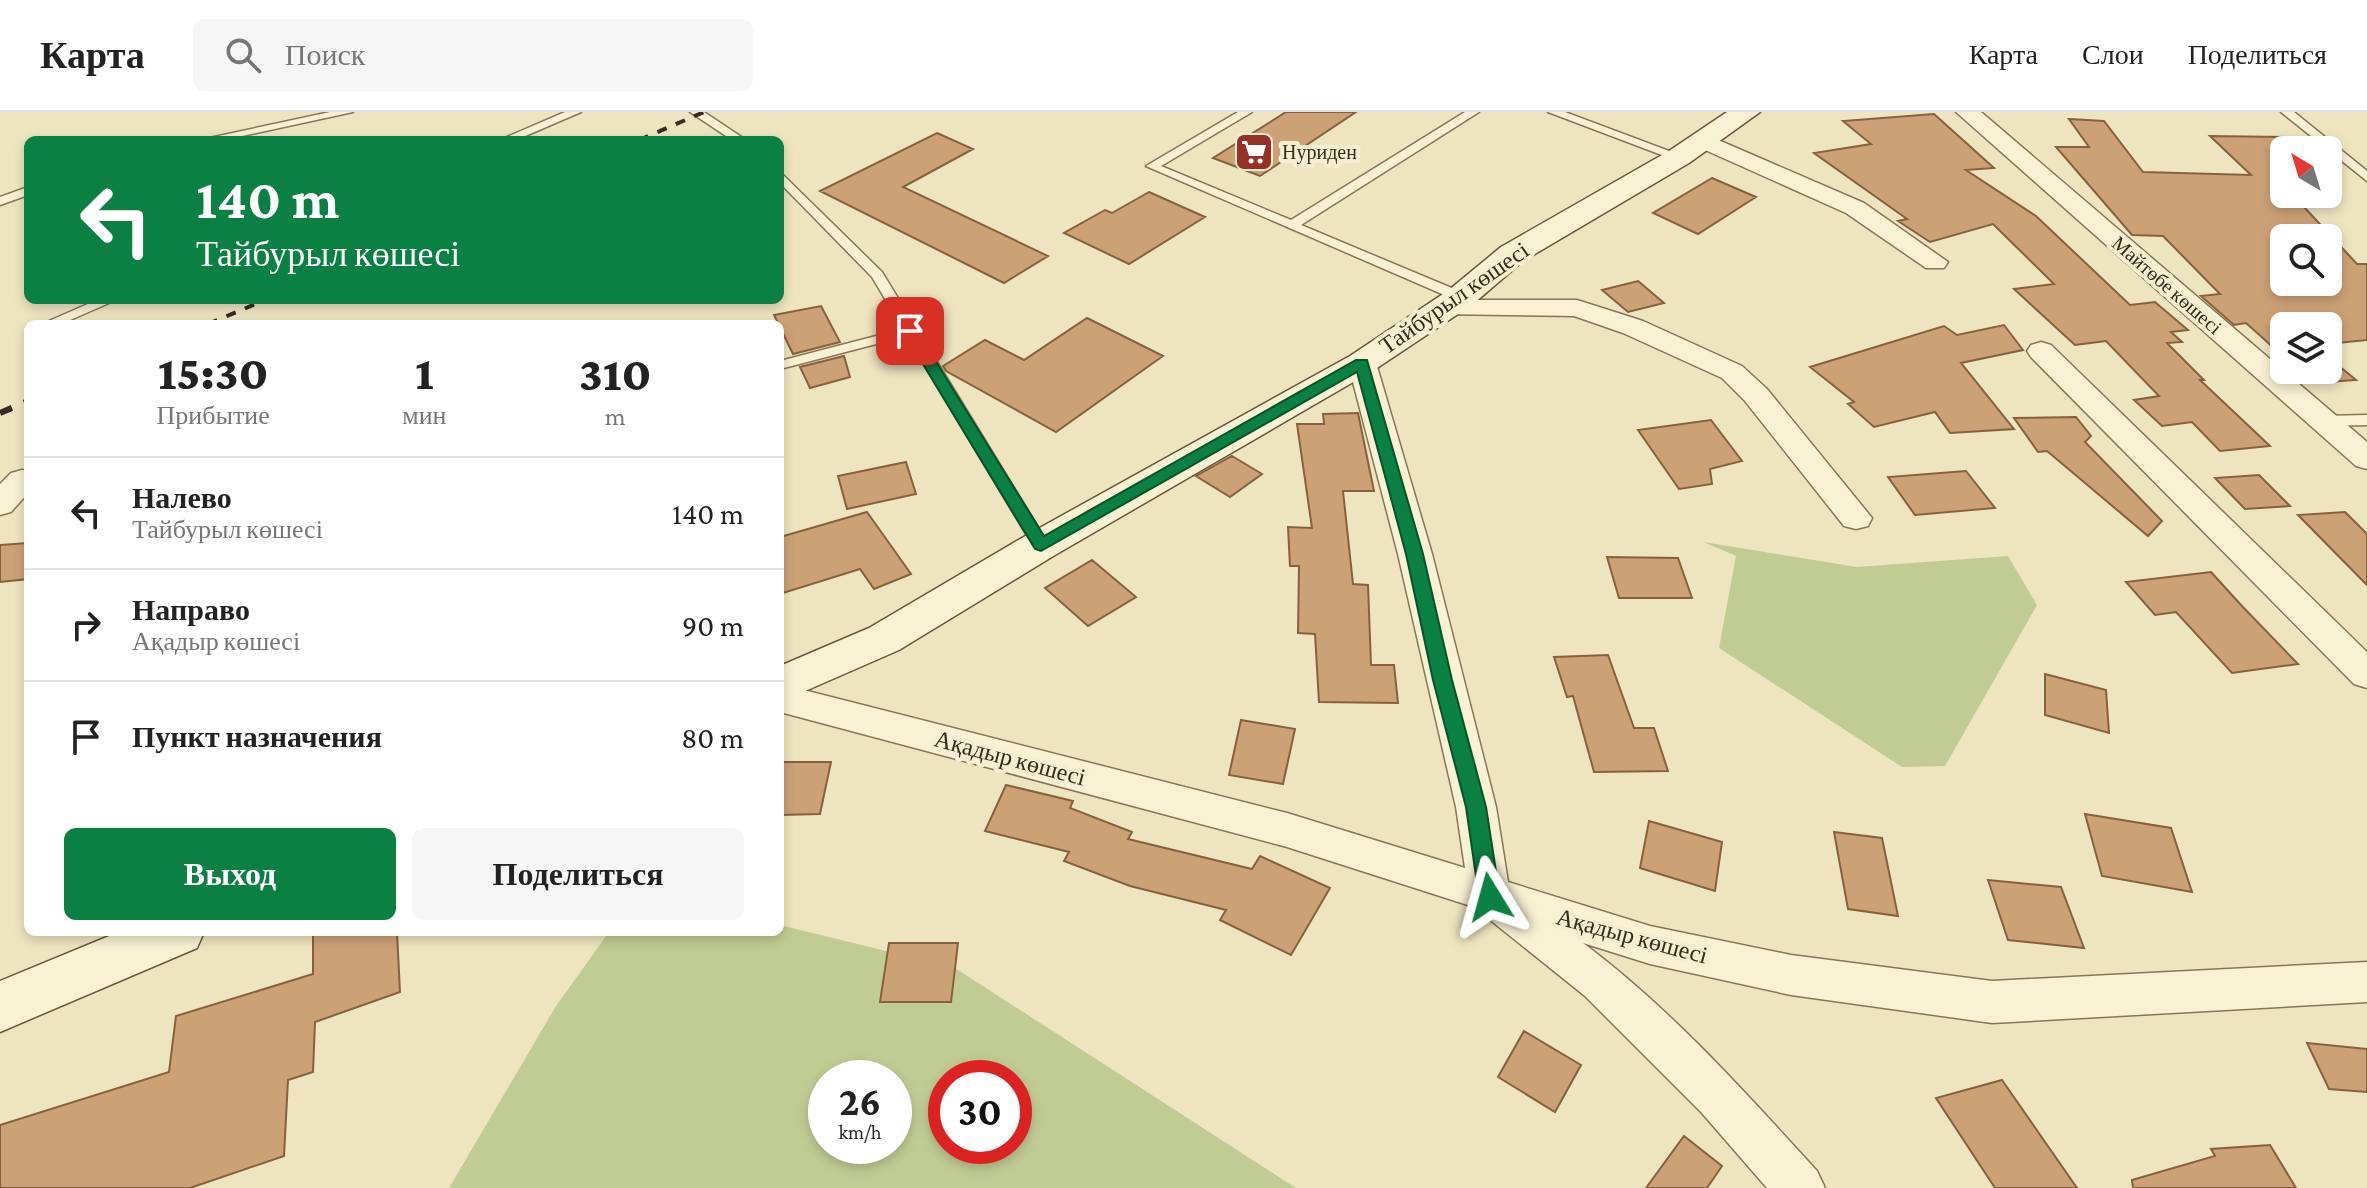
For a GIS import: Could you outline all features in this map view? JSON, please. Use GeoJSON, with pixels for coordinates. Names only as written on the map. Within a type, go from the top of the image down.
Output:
{"type":"FeatureCollection","features":[{"type":"Feature","properties":{"kind":"main road","name":"Тайбурыл көшесі"},"geometry":{"type":"LineString","coordinates":[[784,683],[884,639],[1041,545],[1362,363],[1453,303],[1512,254],[1691,148],[1739,113]]}},
{"type":"Feature","properties":{"kind":"main road"},"geometry":{"type":"LineString","coordinates":[[0,1007],[169,936]]}},
{"type":"Feature","properties":{"kind":"street","name":"Майтөбе көшесі"},"geometry":{"type":"LineString","coordinates":[[1967,112],[2367,459]]}},
{"type":"Feature","properties":{"kind":"street"},"geometry":{"type":"LineString","coordinates":[[1691,148],[1855,208],[1935,262]]}},
{"type":"Feature","properties":{"kind":"street"},"geometry":{"type":"LineString","coordinates":[[1453,303],[1577,308],[1633,327],[1732,372],[1756,395],[1856,518]]}},
{"type":"Feature","properties":{"kind":"street"},"geometry":{"type":"LineString","coordinates":[[2041,351],[2367,674]]}},
{"type":"Feature","properties":{"kind":"street"},"geometry":{"type":"LineString","coordinates":[[1362,363],[1415,554],[1476,807],[1490,897],[1601,982],[1718,1096],[1800,1188]]}},
{"type":"Feature","properties":{"kind":"street"},"geometry":{"type":"LineString","coordinates":[[0,504],[22,480]]}},
{"type":"Feature","properties":{"kind":"street","name":"Ақадыр көшесі"},"geometry":{"type":"LineString","coordinates":[[784,699],[1287,830],[1490,897],[1650,945],[1791,975],[1992,1002],[2367,982]]}},
{"type":"Feature","properties":{"kind":"lane"},"geometry":{"type":"LineString","coordinates":[[226,136],[347,112]]}},
{"type":"Feature","properties":{"kind":"lane"},"geometry":{"type":"LineString","coordinates":[[516,136],[575,112]]}},
{"type":"Feature","properties":{"kind":"lane"},"geometry":{"type":"LineString","coordinates":[[696,112],[734,136]]}},
{"type":"Feature","properties":{"kind":"lane"},"geometry":{"type":"LineString","coordinates":[[1246,112],[1152,166],[1292,225],[1453,303]]}},
{"type":"Feature","properties":{"kind":"lane"},"geometry":{"type":"LineString","coordinates":[[1292,225],[1473,112]]}},
{"type":"Feature","properties":{"kind":"lane"},"geometry":{"type":"LineString","coordinates":[[1554,112],[1691,148]]}},
{"type":"Feature","properties":{"kind":"lane"},"geometry":{"type":"LineString","coordinates":[[2287,112],[2367,177]]}},
{"type":"Feature","properties":{"kind":"lane"},"geometry":{"type":"LineString","coordinates":[[784,180],[877,275],[1041,545]]}},
{"type":"Feature","properties":{"kind":"lane"},"geometry":{"type":"LineString","coordinates":[[0,201],[24,192]]}},
{"type":"Feature","properties":{"kind":"lane"},"geometry":{"type":"LineString","coordinates":[[59,320],[99,304]]}},
{"type":"Feature","properties":{"kind":"lane"},"geometry":{"type":"LineString","coordinates":[[784,364],[910,331]]}},
{"type":"Feature","properties":{"kind":"lane"},"geometry":{"type":"LineString","coordinates":[[2323,421],[2367,420]]}},
{"type":"Feature","properties":{"kind":"green space"},"geometry":{"type":"Polygon","coordinates":[[[1703,542],[1857,567],[2008,556],[2037,605],[1945,766],[1902,767],[1719,648],[1736,556],[1703,542]]]}},
{"type":"Feature","properties":{"kind":"green space"},"geometry":{"type":"Polygon","coordinates":[[[784,926],[955,968],[1296,1188],[449,1188],[556,1006],[606,936],[784,936],[784,926]]]}},
{"type":"Feature","properties":{"kind":"building"},"geometry":{"type":"Polygon","coordinates":[[[1286,112],[1356,112],[1260,176],[1213,158],[1286,112]]]}},
{"type":"Feature","properties":{"kind":"building"},"geometry":{"type":"Polygon","coordinates":[[[1934,114],[1994,168],[1966,170],[2036,216],[2130,305],[2155,302],[2188,330],[2171,332],[2182,342],[2167,343],[2204,380],[2200,380],[2270,446],[2220,451],[2192,422],[2162,426],[2134,400],[2159,396],[2106,341],[2075,345],[2014,289],[2054,284],[1993,224],[1930,242],[1898,221],[1907,219],[1814,153],[1871,144],[1843,121],[1934,114]]]}},
{"type":"Feature","properties":{"kind":"building"},"geometry":{"type":"Polygon","coordinates":[[[2069,119],[2104,121],[2143,172],[2251,175],[2210,136],[2270,137],[2270,208],[2305,208],[2320,224],[2270,224],[2270,296],[2342,296],[2342,248],[2357,264],[2367,264],[2367,340],[2342,343],[2342,312],[2270,312],[2270,344],[2246,323],[2234,325],[2201,296],[2220,294],[2163,236],[2132,235],[2056,147],[2089,147],[2069,119]]]}},
{"type":"Feature","properties":{"kind":"building"},"geometry":{"type":"Polygon","coordinates":[[[937,133],[973,149],[903,187],[1048,256],[1004,283],[820,191],[937,133]]]}},
{"type":"Feature","properties":{"kind":"building"},"geometry":{"type":"Polygon","coordinates":[[[1712,178],[1756,197],[1698,234],[1653,213],[1712,178]]]}},
{"type":"Feature","properties":{"kind":"building"},"geometry":{"type":"Polygon","coordinates":[[[1149,192],[1205,217],[1129,264],[1064,233],[1105,210],[1112,213],[1149,192]]]}},
{"type":"Feature","properties":{"kind":"building"},"geometry":{"type":"Polygon","coordinates":[[[1638,281],[1664,303],[1628,312],[1602,290],[1638,281]]]}},
{"type":"Feature","properties":{"kind":"building"},"geometry":{"type":"Polygon","coordinates":[[[821,306],[840,342],[793,354],[784,336],[784,320],[776,320],[774,315],[821,306]]]}},
{"type":"Feature","properties":{"kind":"building"},"geometry":{"type":"Polygon","coordinates":[[[1087,318],[1163,356],[1056,432],[946,371],[943,366],[985,340],[1024,360],[1087,318]]]}},
{"type":"Feature","properties":{"kind":"building"},"geometry":{"type":"Polygon","coordinates":[[[2004,325],[2023,350],[1961,363],[2014,429],[1950,433],[1935,412],[1874,427],[1848,404],[1854,402],[1810,367],[1944,326],[1957,335],[2004,325]]]}},
{"type":"Feature","properties":{"kind":"building"},"geometry":{"type":"Polygon","coordinates":[[[844,356],[850,377],[810,388],[800,367],[844,356]]]}},
{"type":"Feature","properties":{"kind":"building"},"geometry":{"type":"Polygon","coordinates":[[[2342,368],[2356,380],[2342,381],[2342,368]]]}},
{"type":"Feature","properties":{"kind":"building"},"geometry":{"type":"Polygon","coordinates":[[[1358,413],[1374,491],[1343,491],[1353,584],[1368,585],[1371,665],[1394,665],[1398,703],[1319,702],[1315,634],[1298,633],[1299,566],[1290,566],[1288,527],[1312,528],[1297,424],[1324,424],[1323,414],[1358,413]]]}},
{"type":"Feature","properties":{"kind":"building"},"geometry":{"type":"Polygon","coordinates":[[[2076,417],[2091,436],[2085,442],[2162,521],[2148,536],[2047,451],[2038,452],[2014,418],[2076,417]]]}},
{"type":"Feature","properties":{"kind":"building"},"geometry":{"type":"Polygon","coordinates":[[[1711,420],[1742,461],[1710,469],[1712,484],[1679,489],[1638,430],[1711,420]]]}},
{"type":"Feature","properties":{"kind":"building"},"geometry":{"type":"Polygon","coordinates":[[[1232,456],[1262,474],[1230,497],[1196,476],[1232,456]]]}},
{"type":"Feature","properties":{"kind":"building"},"geometry":{"type":"Polygon","coordinates":[[[906,462],[916,494],[847,509],[838,476],[906,462]]]}},
{"type":"Feature","properties":{"kind":"building"},"geometry":{"type":"Polygon","coordinates":[[[1966,471],[1995,508],[1915,515],[1888,477],[1966,471]]]}},
{"type":"Feature","properties":{"kind":"building"},"geometry":{"type":"Polygon","coordinates":[[[2259,475],[2290,506],[2245,509],[2215,478],[2259,475]]]}},
{"type":"Feature","properties":{"kind":"building"},"geometry":{"type":"Polygon","coordinates":[[[867,512],[911,574],[874,589],[860,569],[784,593],[784,536],[867,512]]]}},
{"type":"Feature","properties":{"kind":"building"},"geometry":{"type":"Polygon","coordinates":[[[2345,512],[2367,534],[2367,585],[2298,515],[2345,512]]]}},
{"type":"Feature","properties":{"kind":"building"},"geometry":{"type":"Polygon","coordinates":[[[24,543],[24,579],[0,582],[0,545],[24,543]]]}},
{"type":"Feature","properties":{"kind":"building"},"geometry":{"type":"Polygon","coordinates":[[[1607,557],[1678,558],[1692,598],[1619,598],[1607,557]]]}},
{"type":"Feature","properties":{"kind":"building"},"geometry":{"type":"Polygon","coordinates":[[[1092,560],[1136,597],[1088,626],[1045,588],[1092,560]]]}},
{"type":"Feature","properties":{"kind":"building"},"geometry":{"type":"Polygon","coordinates":[[[2211,572],[2298,664],[2232,673],[2176,612],[2155,615],[2126,582],[2211,572]]]}},
{"type":"Feature","properties":{"kind":"building"},"geometry":{"type":"Polygon","coordinates":[[[1608,655],[1634,728],[1654,728],[1668,771],[1594,772],[1573,696],[1567,697],[1554,657],[1608,655]]]}},
{"type":"Feature","properties":{"kind":"building"},"geometry":{"type":"Polygon","coordinates":[[[2045,674],[2106,690],[2109,733],[2045,715],[2045,674]]]}},
{"type":"Feature","properties":{"kind":"building"},"geometry":{"type":"Polygon","coordinates":[[[1241,720],[1295,729],[1283,784],[1229,775],[1241,720]]]}},
{"type":"Feature","properties":{"kind":"building"},"geometry":{"type":"Polygon","coordinates":[[[784,762],[831,762],[820,814],[784,815],[784,762]]]}},
{"type":"Feature","properties":{"kind":"building"},"geometry":{"type":"Polygon","coordinates":[[[1006,785],[1073,801],[1070,808],[1132,832],[1128,839],[1252,869],[1260,856],[1330,888],[1291,955],[1220,920],[1226,910],[1130,886],[1064,861],[1069,852],[985,831],[1006,785]]]}},
{"type":"Feature","properties":{"kind":"building"},"geometry":{"type":"Polygon","coordinates":[[[2085,814],[2171,828],[2192,892],[2102,876],[2085,814]]]}},
{"type":"Feature","properties":{"kind":"building"},"geometry":{"type":"Polygon","coordinates":[[[1649,821],[1722,842],[1715,891],[1640,868],[1649,821]]]}},
{"type":"Feature","properties":{"kind":"building"},"geometry":{"type":"Polygon","coordinates":[[[1834,832],[1882,838],[1898,916],[1848,909],[1834,832]]]}},
{"type":"Feature","properties":{"kind":"building"},"geometry":{"type":"Polygon","coordinates":[[[1988,880],[2061,887],[2084,948],[2008,940],[1988,880]]]}},
{"type":"Feature","properties":{"kind":"building"},"geometry":{"type":"Polygon","coordinates":[[[313,936],[397,936],[400,992],[315,1022],[313,1072],[288,1080],[284,1156],[190,1188],[0,1188],[0,1125],[169,1072],[176,1016],[313,974],[313,936]]]}},
{"type":"Feature","properties":{"kind":"building"},"geometry":{"type":"Polygon","coordinates":[[[889,943],[958,943],[951,1002],[880,1002],[889,943]]]}},
{"type":"Feature","properties":{"kind":"building"},"geometry":{"type":"Polygon","coordinates":[[[1524,1031],[1581,1065],[1555,1112],[1498,1077],[1524,1031]]]}},
{"type":"Feature","properties":{"kind":"building"},"geometry":{"type":"Polygon","coordinates":[[[2307,1043],[2367,1049],[2367,1092],[2329,1089],[2307,1043]]]}},
{"type":"Feature","properties":{"kind":"building"},"geometry":{"type":"Polygon","coordinates":[[[2002,1080],[2077,1188],[1995,1188],[1936,1098],[2002,1080]]]}},
{"type":"Feature","properties":{"kind":"building"},"geometry":{"type":"Polygon","coordinates":[[[1684,1136],[1722,1166],[1707,1188],[1646,1188],[1684,1136]]]}},
{"type":"Feature","properties":{"kind":"building"},"geometry":{"type":"Polygon","coordinates":[[[2270,1145],[2296,1188],[2133,1188],[2132,1180],[2215,1156],[2211,1149],[2270,1145]]]}},
{"type":"Feature","properties":{"kind":"railway"},"geometry":{"type":"LineString","coordinates":[[648,136],[704,112]]}},
{"type":"Feature","properties":{"kind":"railway"},"geometry":{"type":"LineString","coordinates":[[218,320],[256,304]]}},
{"type":"Feature","properties":{"kind":"railway"},"geometry":{"type":"LineString","coordinates":[[0,413],[24,403]]}},
{"type":"Feature","properties":{"kind":"place","name":"Нуриден"},"geometry":{"type":"Point","coordinates":[1254,152]}},
{"type":"Feature","properties":{"kind":"route"},"geometry":{"type":"LineString","coordinates":[[910,331],[1041,545],[1362,363],[1415,554],[1476,807],[1490,897]]}}]}
